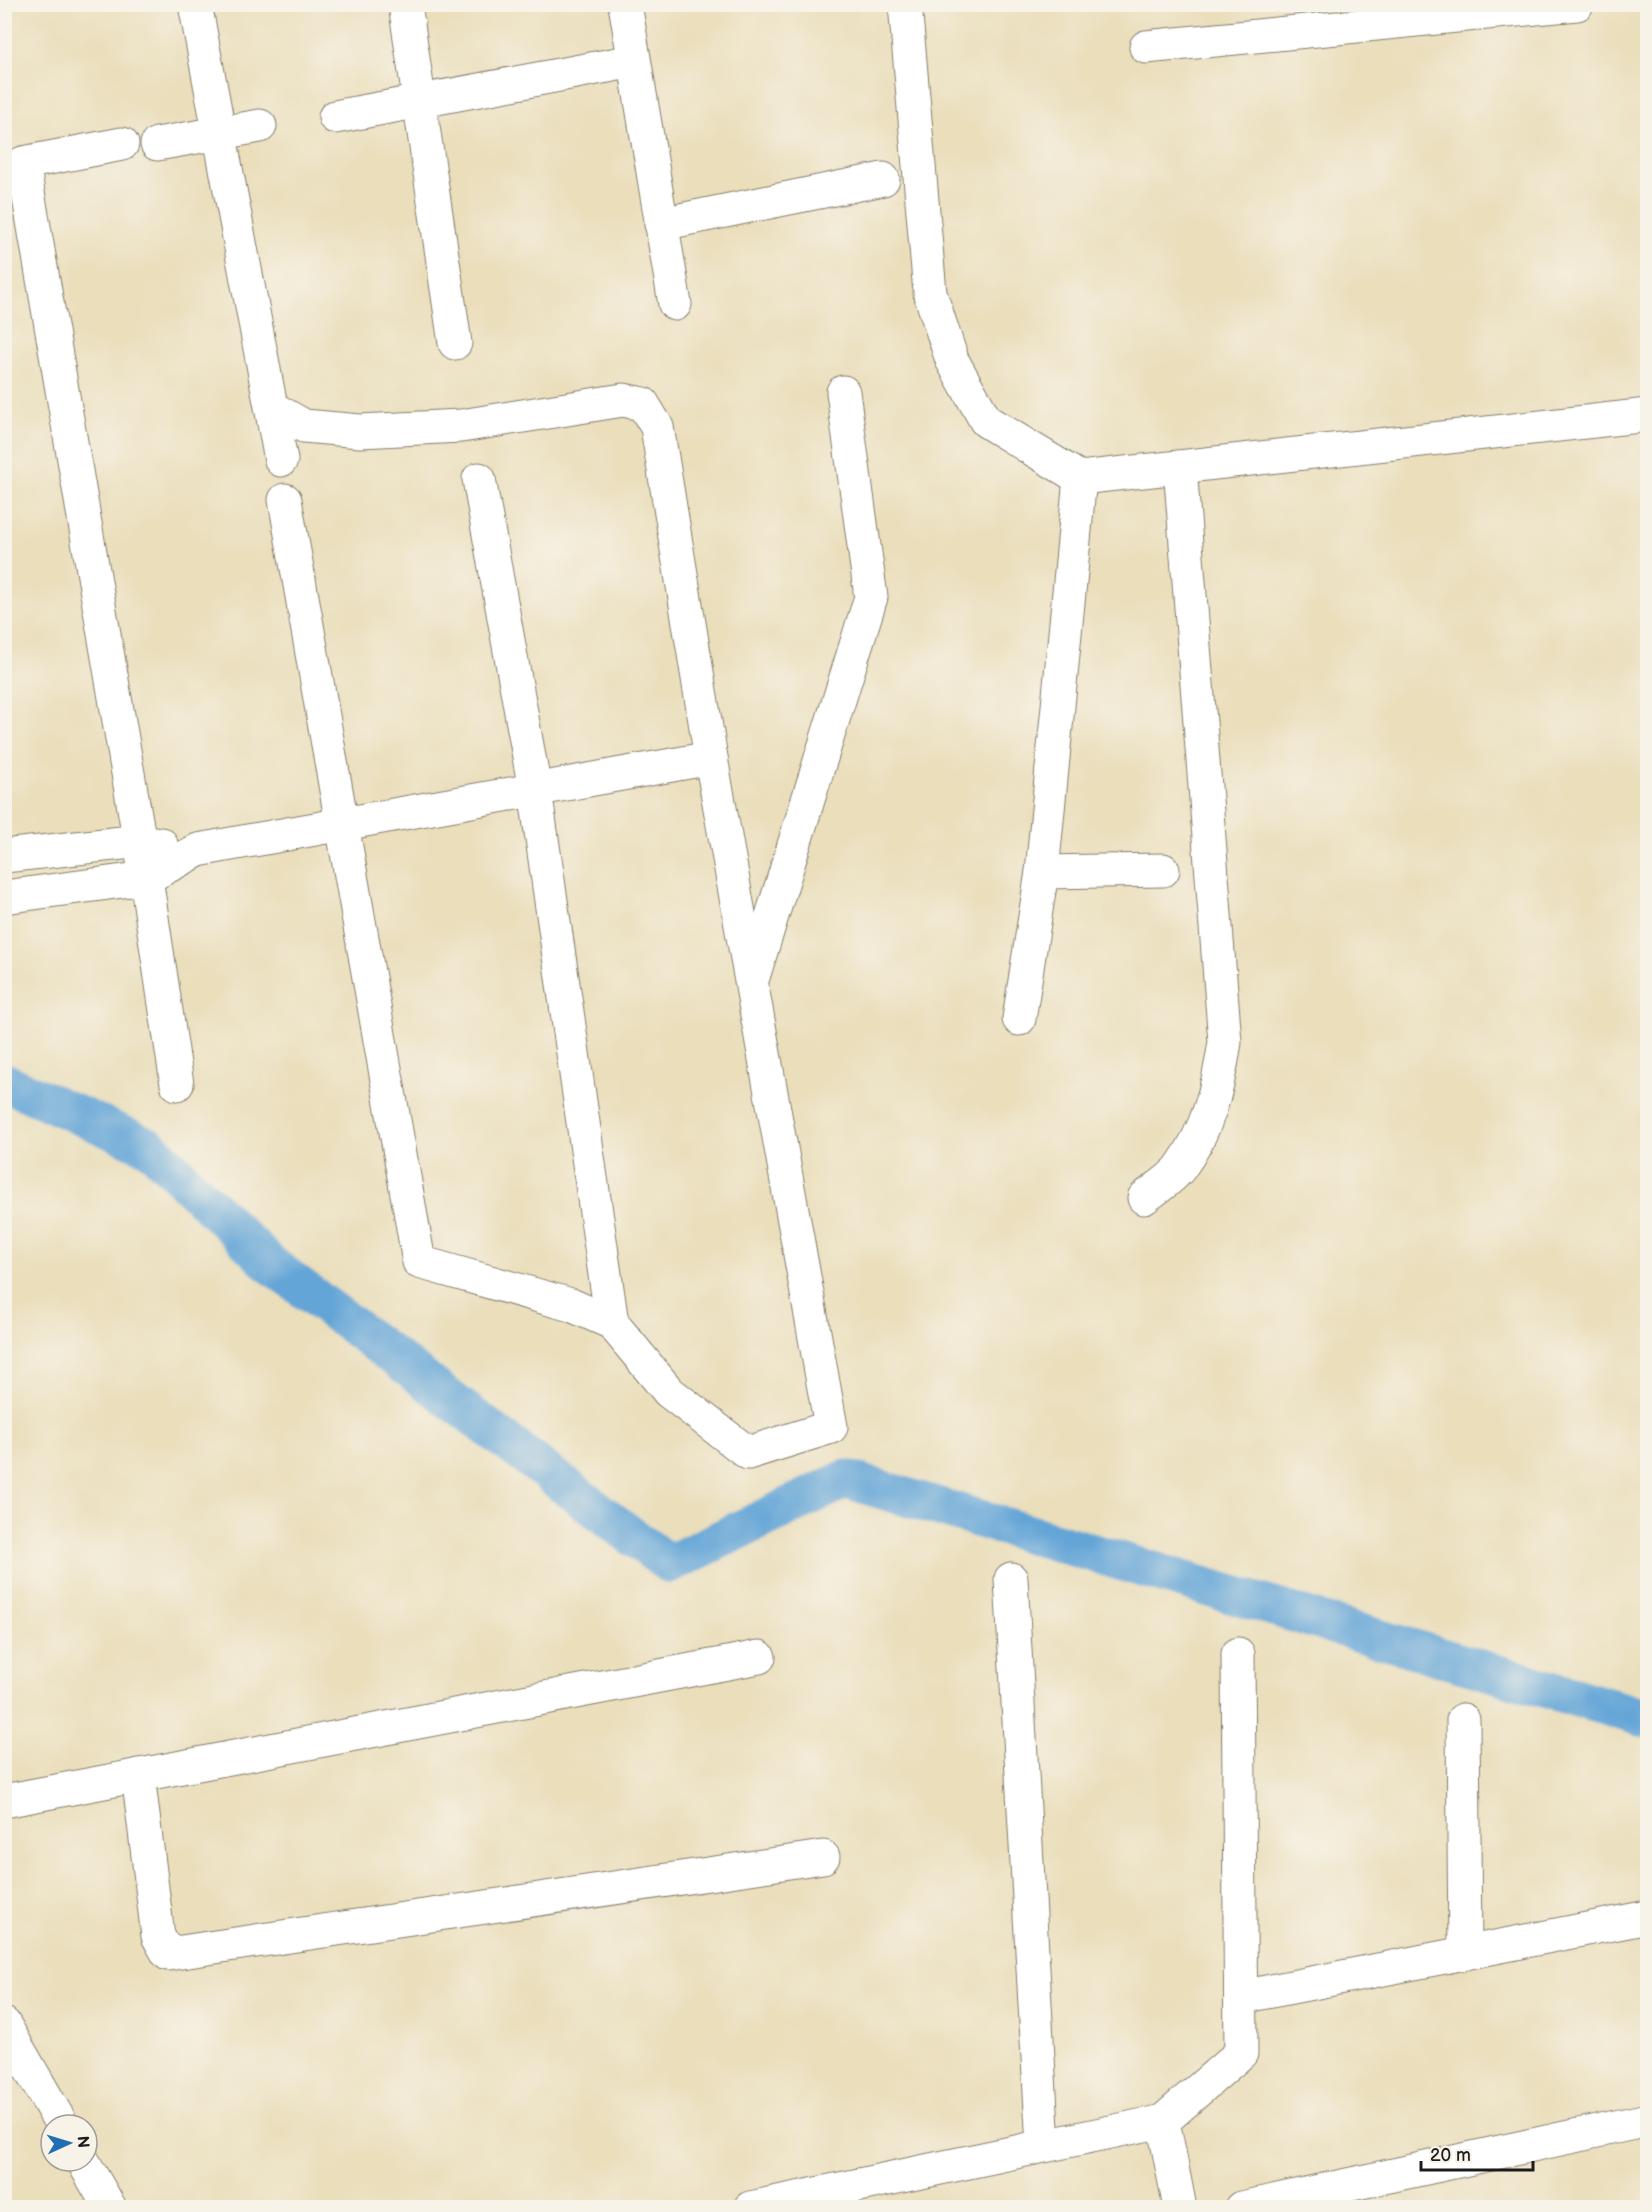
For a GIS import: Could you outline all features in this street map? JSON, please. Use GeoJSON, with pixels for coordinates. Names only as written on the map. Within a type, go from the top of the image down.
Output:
{"type":"FeatureCollection","features":[{"type":"Feature","properties":{"kind":"street"},"geometry":{"type":"LineString","coordinates":[[195,4],[281,460]]}},
{"type":"Feature","properties":{"kind":"street"},"geometry":{"type":"LineString","coordinates":[[405,4],[455,343]]}},
{"type":"Feature","properties":{"kind":"street"},"geometry":{"type":"LineString","coordinates":[[905,4],[930,293],[952,360],[986,421],[1080,478],[1647,415]]}},
{"type":"Feature","properties":{"kind":"street"},"geometry":{"type":"LineString","coordinates":[[1146,47],[1577,4]]}},
{"type":"Feature","properties":{"kind":"street"},"geometry":{"type":"LineString","coordinates":[[631,5],[634,61],[675,304]]}},
{"type":"Feature","properties":{"kind":"street"},"geometry":{"type":"LineString","coordinates":[[335,117],[421,103],[634,61]]}},
{"type":"Feature","properties":{"kind":"street"},"geometry":{"type":"LineString","coordinates":[[157,144],[260,126]]}},
{"type":"Feature","properties":{"kind":"street"},"geometry":{"type":"LineString","coordinates":[[122,144],[23,164],[140,841],[177,1084]]}},
{"type":"Feature","properties":{"kind":"street"},"geometry":{"type":"LineString","coordinates":[[662,224],[883,179]]}},
{"type":"Feature","properties":{"kind":"street"},"geometry":{"type":"LineString","coordinates":[[752,980],[871,597],[843,392]]}},
{"type":"Feature","properties":{"kind":"street"},"geometry":{"type":"LineString","coordinates":[[272,408],[304,426],[360,431],[461,426],[622,400],[643,404],[657,427],[711,758],[831,1428],[748,1453],[669,1392],[612,1323],[571,1305],[418,1262],[285,500]]}},
{"type":"Feature","properties":{"kind":"street"},"geometry":{"type":"LineString","coordinates":[[1144,1198],[1179,1170],[1206,1124],[1219,1087],[1226,1042],[1180,466]]}},
{"type":"Feature","properties":{"kind":"street"},"geometry":{"type":"LineString","coordinates":[[1019,1019],[1042,873],[1080,478]]}},
{"type":"Feature","properties":{"kind":"street"},"geometry":{"type":"LineString","coordinates":[[479,479],[536,790],[612,1323]]}},
{"type":"Feature","properties":{"kind":"street"},"geometry":{"type":"LineString","coordinates":[[4,897],[146,878],[198,850],[711,758]]}},
{"type":"Feature","properties":{"kind":"street"},"geometry":{"type":"LineString","coordinates":[[4,856],[140,841],[198,850]]}},
{"type":"Feature","properties":{"kind":"street"},"geometry":{"type":"LineString","coordinates":[[1042,873],[1163,870]]}},
{"type":"Feature","properties":{"kind":"street"},"geometry":{"type":"LineString","coordinates":[[1011,1579],[1043,2146]]}},
{"type":"Feature","properties":{"kind":"street"},"geometry":{"type":"LineString","coordinates":[[750,2208],[1163,2121],[1241,2053],[1238,1654]]}},
{"type":"Feature","properties":{"kind":"street"},"geometry":{"type":"LineString","coordinates":[[4,1801],[759,1657]]}},
{"type":"Feature","properties":{"kind":"street"},"geometry":{"type":"LineString","coordinates":[[1463,1720],[1465,1953]]}},
{"type":"Feature","properties":{"kind":"street"},"geometry":{"type":"LineString","coordinates":[[138,1775],[158,1936],[168,1954],[823,1857]]}},
{"type":"Feature","properties":{"kind":"street"},"geometry":{"type":"LineString","coordinates":[[1241,1997],[1647,1917]]}},
{"type":"Feature","properties":{"kind":"street"},"geometry":{"type":"LineString","coordinates":[[4,2024],[55,2113]]}},
{"type":"Feature","properties":{"kind":"street"},"geometry":{"type":"LineString","coordinates":[[1240,2208],[1647,2120]]}},
{"type":"Feature","properties":{"kind":"street"},"geometry":{"type":"LineString","coordinates":[[1163,2121],[1180,2208]]}},
{"type":"Feature","properties":{"kind":"street"},"geometry":{"type":"LineString","coordinates":[[90,2173],[110,2208]]}},
{"type":"Feature","properties":{"kind":"waterway"},"geometry":{"type":"LineString","coordinates":[[4,1082],[150,1147],[269,1263],[669,1564],[846,1479],[1648,1719]]}}]}
